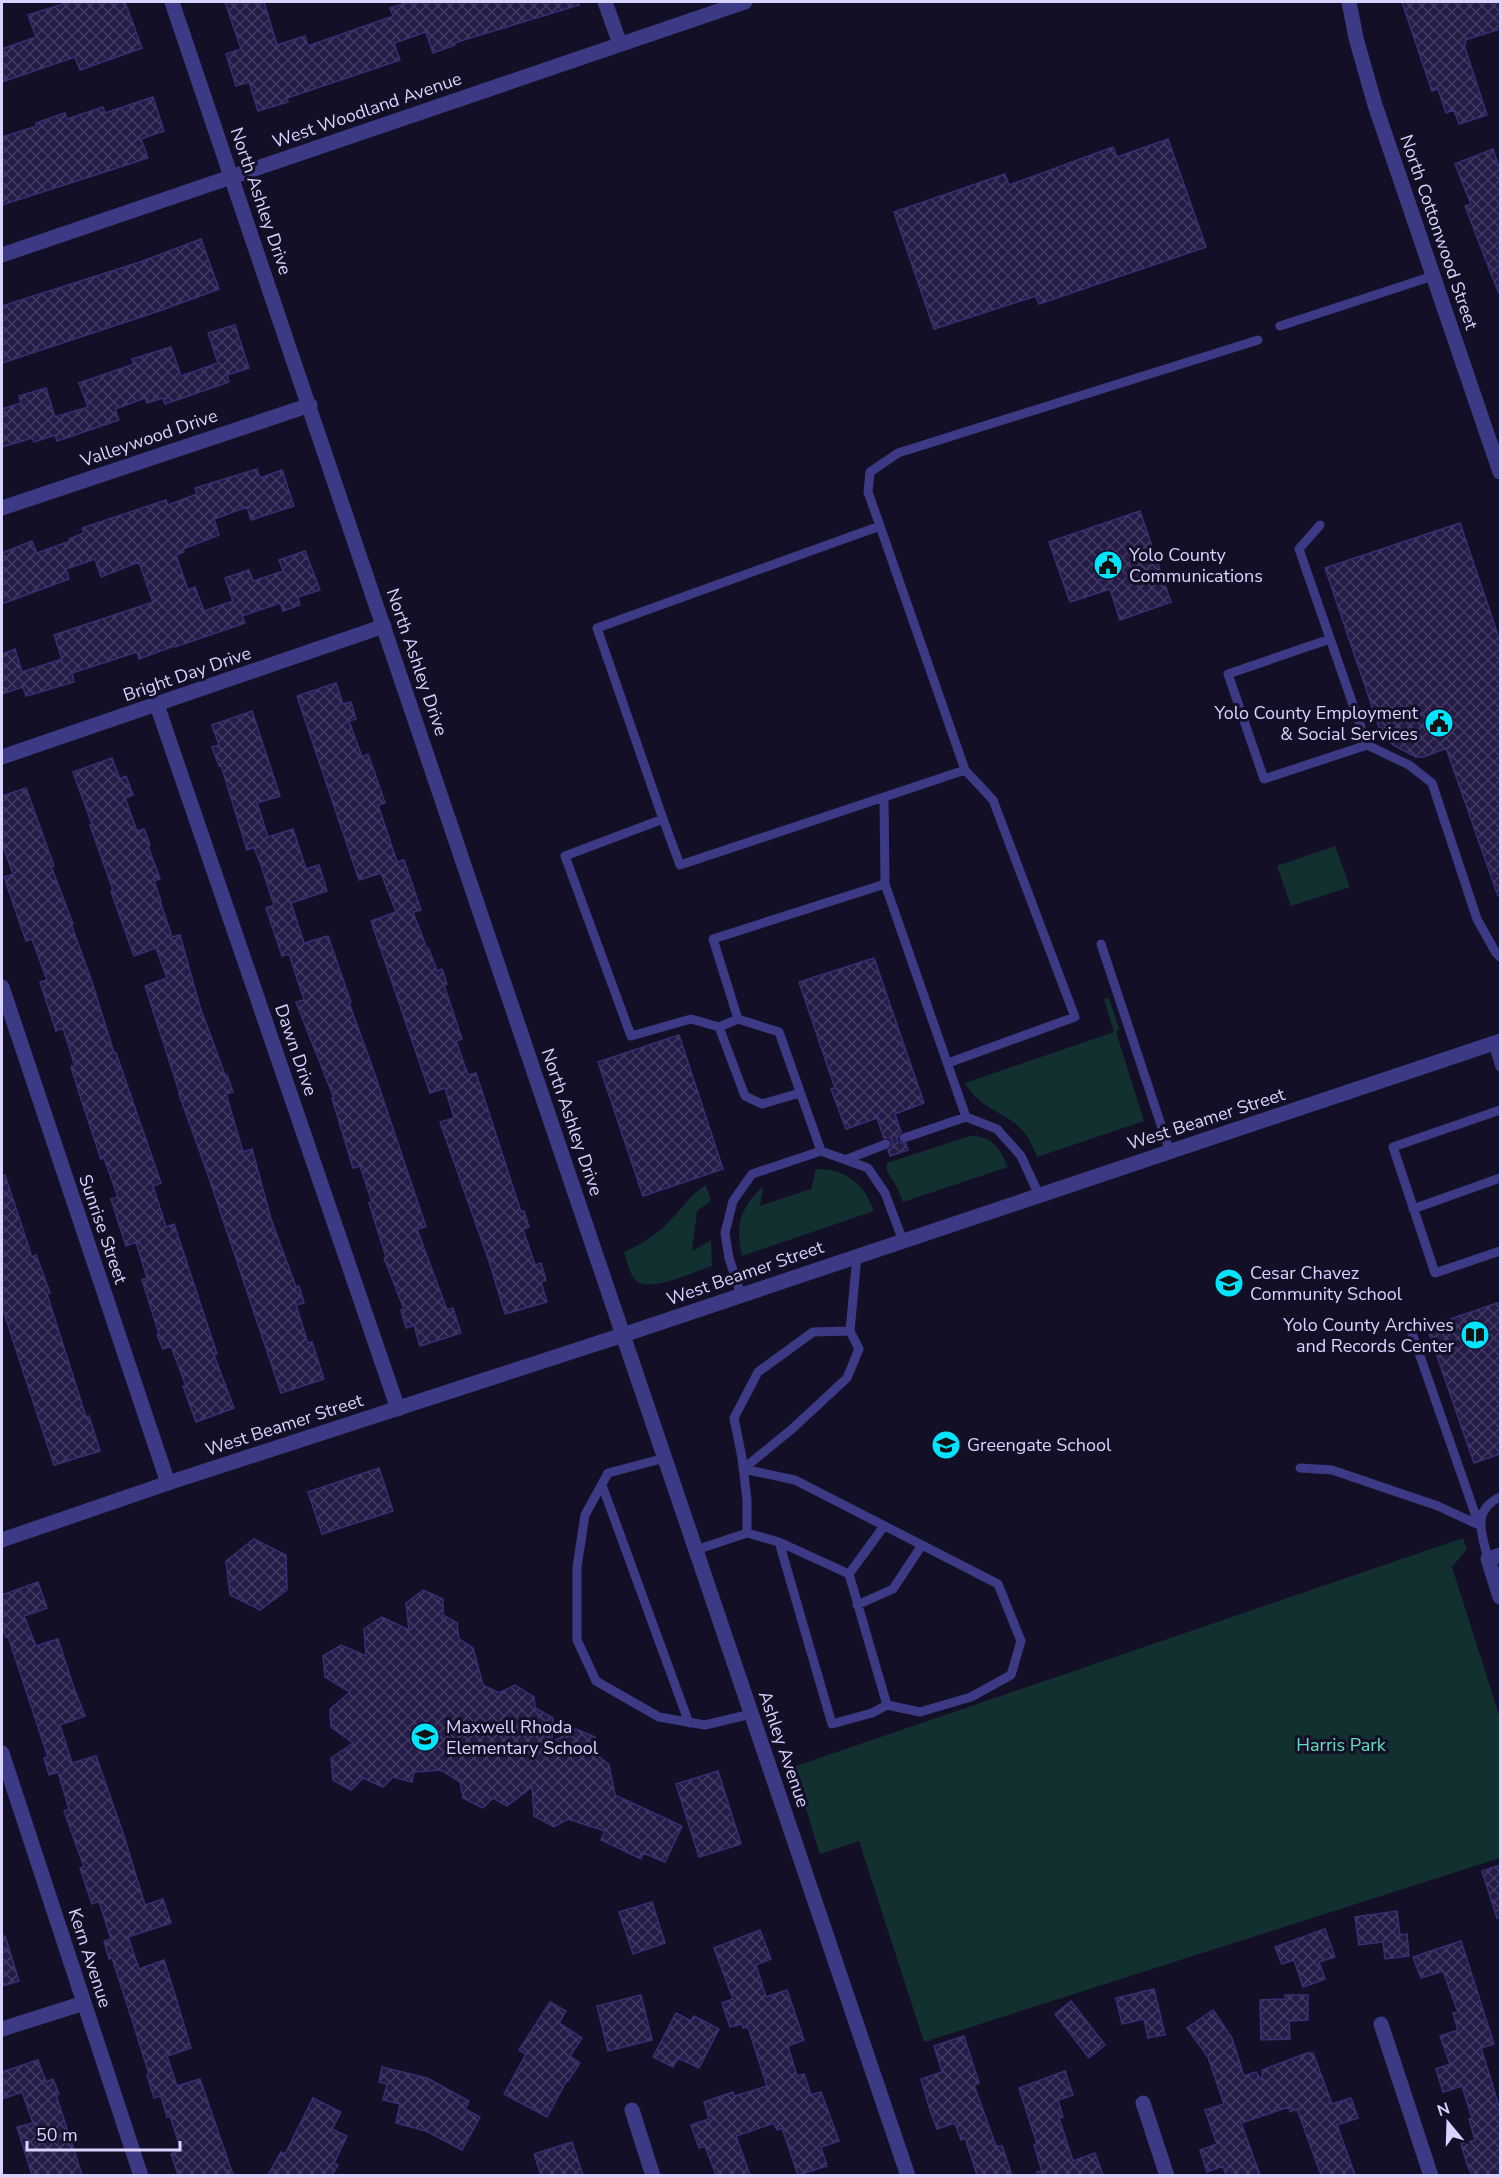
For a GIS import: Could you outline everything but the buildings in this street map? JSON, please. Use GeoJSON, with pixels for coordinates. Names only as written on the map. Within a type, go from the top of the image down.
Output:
{"type":"FeatureCollection","features":[{"type":"Feature","properties":{"kind":"street","name":"North Ashley Drive"},"geometry":{"type":"LineString","coordinates":[[172,2],[623,1335]]}},
{"type":"Feature","properties":{"kind":"street"},"geometry":{"type":"LineString","coordinates":[[605,2],[620,44]]}},
{"type":"Feature","properties":{"kind":"street","name":"West Woodland Avenue"},"geometry":{"type":"LineString","coordinates":[[2,255],[745,2]]}},
{"type":"Feature","properties":{"kind":"street","name":"North Cottonwood Street"},"geometry":{"type":"LineString","coordinates":[[1348,2],[1376,105],[1500,472]]}},
{"type":"Feature","properties":{"kind":"street","name":"Valleywood Drive"},"geometry":{"type":"LineString","coordinates":[[2,508],[310,405]]}},
{"type":"Feature","properties":{"kind":"street","name":"Bright Day Drive"},"geometry":{"type":"LineString","coordinates":[[2,757],[384,626]]}},
{"type":"Feature","properties":{"kind":"street","name":"Dawn Drive"},"geometry":{"type":"LineString","coordinates":[[157,705],[398,1409]]}},
{"type":"Feature","properties":{"kind":"street","name":"Sunrise Street"},"geometry":{"type":"LineString","coordinates":[[2,987],[168,1483]]}},
{"type":"Feature","properties":{"kind":"street","name":"West Beamer Street"},"geometry":{"type":"LineString","coordinates":[[2,1540],[168,1483],[623,1335],[1496,1042]]}},
{"type":"Feature","properties":{"kind":"street","name":"Ashley Avenue"},"geometry":{"type":"LineString","coordinates":[[623,1335],[908,2175]]}},
{"type":"Feature","properties":{"kind":"street"},"geometry":{"type":"LineString","coordinates":[[1494,1557],[1500,1596]]}},
{"type":"Feature","properties":{"kind":"street","name":"Kern Avenue"},"geometry":{"type":"LineString","coordinates":[[2,1753],[141,2175]]}},
{"type":"Feature","properties":{"kind":"street"},"geometry":{"type":"LineString","coordinates":[[2,2029],[84,2003]]}},
{"type":"Feature","properties":{"kind":"street"},"geometry":{"type":"LineString","coordinates":[[1381,2024],[1431,2175]]}},
{"type":"Feature","properties":{"kind":"street"},"geometry":{"type":"LineString","coordinates":[[1143,2103],[1167,2175]]}},
{"type":"Feature","properties":{"kind":"street"},"geometry":{"type":"LineString","coordinates":[[632,2110],[653,2175]]}},
{"type":"Feature","properties":{"kind":"lane"},"geometry":{"type":"LineString","coordinates":[[1280,326],[1433,276]]}},
{"type":"Feature","properties":{"kind":"lane"},"geometry":{"type":"LineString","coordinates":[[948,1063],[1075,1017],[993,800],[965,770],[868,492],[870,472],[898,453],[1258,340]]}},
{"type":"Feature","properties":{"kind":"lane"},"geometry":{"type":"LineString","coordinates":[[1320,525],[1299,549],[1367,745]]}},
{"type":"Feature","properties":{"kind":"lane"},"geometry":{"type":"LineString","coordinates":[[880,526],[597,628],[663,819],[680,864],[965,770]]}},
{"type":"Feature","properties":{"kind":"lane"},"geometry":{"type":"LineString","coordinates":[[1330,639],[1228,674],[1264,779],[1367,745],[1409,765],[1432,783],[1477,918],[1500,957]]}},
{"type":"Feature","properties":{"kind":"lane"},"geometry":{"type":"LineString","coordinates":[[884,797],[885,884],[966,1117]]}},
{"type":"Feature","properties":{"kind":"lane"},"geometry":{"type":"LineString","coordinates":[[663,819],[565,856],[631,1036],[691,1019],[719,1027],[738,1019],[779,1032],[821,1151]]}},
{"type":"Feature","properties":{"kind":"lane"},"geometry":{"type":"LineString","coordinates":[[738,1019],[713,939],[885,884]]}},
{"type":"Feature","properties":{"kind":"lane"},"geometry":{"type":"LineString","coordinates":[[1101,944],[1170,1152]]}},
{"type":"Feature","properties":{"kind":"lane"},"geometry":{"type":"LineString","coordinates":[[719,1027],[745,1096],[762,1104],[800,1093]]}},
{"type":"Feature","properties":{"kind":"lane"},"geometry":{"type":"LineString","coordinates":[[1496,1042],[1500,1067]]}},
{"type":"Feature","properties":{"kind":"lane"},"geometry":{"type":"LineString","coordinates":[[1500,1110],[1393,1147],[1435,1273],[1500,1251]]}},
{"type":"Feature","properties":{"kind":"lane"},"geometry":{"type":"LineString","coordinates":[[904,1138],[966,1117],[997,1129],[1021,1156],[1039,1195]]}},
{"type":"Feature","properties":{"kind":"lane"},"geometry":{"type":"LineString","coordinates":[[845,1160],[886,1144]]}},
{"type":"Feature","properties":{"kind":"lane"},"geometry":{"type":"LineString","coordinates":[[741,1295],[724,1233],[733,1201],[752,1174],[821,1151],[868,1168],[885,1193],[903,1241]]}},
{"type":"Feature","properties":{"kind":"lane"},"geometry":{"type":"LineString","coordinates":[[1413,1209],[1500,1178]]}},
{"type":"Feature","properties":{"kind":"lane"},"geometry":{"type":"LineString","coordinates":[[743,1469],[792,1429],[847,1378],[859,1349],[850,1331],[856,1256]]}},
{"type":"Feature","properties":{"kind":"lane"},"geometry":{"type":"LineString","coordinates":[[1411,1329],[1479,1525],[1494,1557]]}},
{"type":"Feature","properties":{"kind":"lane"},"geometry":{"type":"LineString","coordinates":[[747,1533],[747,1500],[735,1418],[758,1372],[813,1332],[850,1331]]}},
{"type":"Feature","properties":{"kind":"lane"},"geometry":{"type":"LineString","coordinates":[[665,1458],[608,1473],[585,1515],[578,1567],[577,1640],[596,1681],[659,1717],[705,1725],[752,1714]]}},
{"type":"Feature","properties":{"kind":"lane"},"geometry":{"type":"LineString","coordinates":[[1300,1468],[1332,1470],[1438,1506],[1479,1525]]}},
{"type":"Feature","properties":{"kind":"lane"},"geometry":{"type":"LineString","coordinates":[[743,1469],[795,1480],[998,1584],[1021,1641],[1011,1676],[972,1697],[920,1712],[887,1705],[872,1713],[832,1724],[779,1542]]}},
{"type":"Feature","properties":{"kind":"lane"},"geometry":{"type":"LineString","coordinates":[[602,1485],[689,1723]]}},
{"type":"Feature","properties":{"kind":"lane"},"geometry":{"type":"LineString","coordinates":[[1479,1525],[1483,1511],[1500,1497]]}},
{"type":"Feature","properties":{"kind":"lane"},"geometry":{"type":"LineString","coordinates":[[849,1575],[884,1526]]}},
{"type":"Feature","properties":{"kind":"lane"},"geometry":{"type":"LineString","coordinates":[[696,1550],[747,1533],[779,1542],[849,1575],[887,1705]]}},
{"type":"Feature","properties":{"kind":"lane"},"geometry":{"type":"LineString","coordinates":[[857,1605],[893,1589],[922,1545]]}},
{"type":"Feature","properties":{"kind":"green space"},"geometry":{"type":"Polygon","coordinates":[[[1335,846],[1350,887],[1291,906],[1277,866],[1335,846]]]}},
{"type":"Feature","properties":{"kind":"green space"},"geometry":{"type":"Polygon","coordinates":[[[1109,998],[1119,1029],[1116,1032],[1144,1121],[1037,1157],[1029,1140],[1019,1127],[979,1100],[965,1083],[1114,1032],[1104,999],[1109,998]]]}},
{"type":"Feature","properties":{"kind":"green space"},"geometry":{"type":"Polygon","coordinates":[[[970,1136],[984,1138],[994,1144],[1008,1167],[903,1202],[887,1171],[887,1163],[970,1136]]]}},
{"type":"Feature","properties":{"kind":"green space"},"geometry":{"type":"Polygon","coordinates":[[[816,1169],[836,1171],[853,1180],[865,1193],[874,1211],[742,1256],[739,1226],[744,1210],[755,1195],[762,1187],[760,1206],[811,1189],[816,1169]]]}},
{"type":"Feature","properties":{"kind":"green space"},"geometry":{"type":"Polygon","coordinates":[[[706,1185],[711,1201],[697,1211],[692,1251],[711,1240],[712,1266],[660,1283],[641,1283],[635,1279],[624,1252],[658,1232],[693,1195],[706,1185]]]}},
{"type":"Feature","properties":{"kind":"green space","name":"Harris Park"},"geometry":{"type":"Polygon","coordinates":[[[1463,1538],[1467,1549],[1452,1567],[1500,1718],[1500,1858],[924,2042],[859,1841],[820,1854],[793,1767],[1463,1538]]]}},
{"type":"Feature","properties":{"kind":"place","name":"Yolo County Communications"},"geometry":{"type":"Point","coordinates":[1108,565]}},
{"type":"Feature","properties":{"kind":"place","name":"Yolo County Employment & Social Services"},"geometry":{"type":"Point","coordinates":[1439,723]}},
{"type":"Feature","properties":{"kind":"place","name":"Cesar Chavez Community School"},"geometry":{"type":"Point","coordinates":[1229,1283]}},
{"type":"Feature","properties":{"kind":"place","name":"Yolo County Archives and Records Center"},"geometry":{"type":"Point","coordinates":[1475,1335]}},
{"type":"Feature","properties":{"kind":"place","name":"Greengate School"},"geometry":{"type":"Point","coordinates":[946,1445]}},
{"type":"Feature","properties":{"kind":"place","name":"Maxwell Rhoda Elementary School"},"geometry":{"type":"Point","coordinates":[425,1737]}}]}
